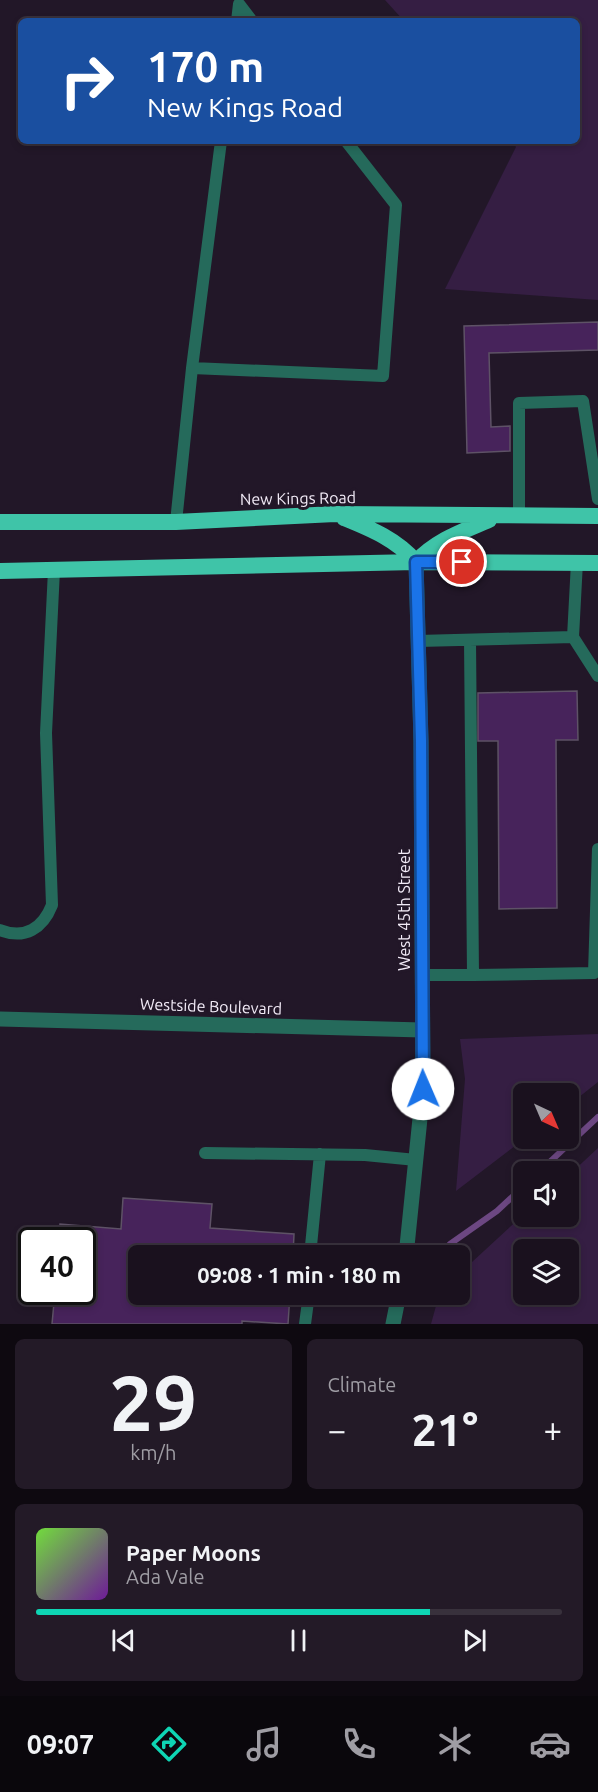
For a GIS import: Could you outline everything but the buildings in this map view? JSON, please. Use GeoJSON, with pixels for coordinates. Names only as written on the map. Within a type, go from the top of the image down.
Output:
{"type":"FeatureCollection","features":[{"type":"Feature","properties":{"kind":"highway","name":"New Kings Road"},"geometry":{"type":"LineString","coordinates":[[0,522],[176,522],[335,514],[598,516]]}},
{"type":"Feature","properties":{"kind":"highway"},"geometry":{"type":"LineString","coordinates":[[335,514],[378,531],[404,548],[416,562]]}},
{"type":"Feature","properties":{"kind":"highway"},"geometry":{"type":"LineString","coordinates":[[416,562],[429,549],[447,537],[498,517]]}},
{"type":"Feature","properties":{"kind":"highway"},"geometry":{"type":"LineString","coordinates":[[0,571],[416,562],[598,563]]}},
{"type":"Feature","properties":{"kind":"street","name":"West 45th Street"},"geometry":{"type":"LineString","coordinates":[[407,1245],[423,1089],[416,562]]}},
{"type":"Feature","properties":{"kind":"street","name":"Westside Boulevard"},"geometry":{"type":"LineString","coordinates":[[0,1018],[422,1030]]}},
{"type":"Feature","properties":{"kind":"street"},"geometry":{"type":"LineString","coordinates":[[393,1324],[397,1305]]}},
{"type":"Feature","properties":{"kind":"lane"},"geometry":{"type":"LineString","coordinates":[[237,18],[239,4],[250,18]]}},
{"type":"Feature","properties":{"kind":"lane"},"geometry":{"type":"LineString","coordinates":[[176,522],[192,368],[221,144]]}},
{"type":"Feature","properties":{"kind":"lane"},"geometry":{"type":"LineString","coordinates":[[192,368],[383,376],[396,205],[348,144]]}},
{"type":"Feature","properties":{"kind":"lane"},"geometry":{"type":"LineString","coordinates":[[519,517],[519,403],[583,401],[598,499]]}},
{"type":"Feature","properties":{"kind":"lane"},"geometry":{"type":"LineString","coordinates":[[577,562],[573,637],[598,676]]}},
{"type":"Feature","properties":{"kind":"lane"},"geometry":{"type":"LineString","coordinates":[[0,930],[21,934],[35,929],[46,919],[52,905],[46,733],[54,570]]}},
{"type":"Feature","properties":{"kind":"lane"},"geometry":{"type":"LineString","coordinates":[[418,641],[573,637]]}},
{"type":"Feature","properties":{"kind":"lane"},"geometry":{"type":"LineString","coordinates":[[470,640],[473,975]]}},
{"type":"Feature","properties":{"kind":"lane"},"geometry":{"type":"LineString","coordinates":[[423,975],[594,973],[598,849]]}},
{"type":"Feature","properties":{"kind":"lane"},"geometry":{"type":"LineString","coordinates":[[205,1153],[320,1154],[416,1160]]}},
{"type":"Feature","properties":{"kind":"lane"},"geometry":{"type":"LineString","coordinates":[[311,1245],[320,1154]]}},
{"type":"Feature","properties":{"kind":"lane"},"geometry":{"type":"LineString","coordinates":[[305,1324],[308,1305]]}},
{"type":"Feature","properties":{"kind":"shaded area"},"geometry":{"type":"Polygon","coordinates":[[[385,0],[598,0],[598,300],[445,289],[516,147],[514,144],[580,144],[580,18],[401,18],[385,0]]]}},
{"type":"Feature","properties":{"kind":"shaded area"},"geometry":{"type":"Polygon","coordinates":[[[598,1034],[598,1082],[579,1097],[579,1083],[513,1083],[513,1147],[456,1191],[465,1079],[460,1039],[598,1034]]]}},
{"type":"Feature","properties":{"kind":"shaded area"},"geometry":{"type":"Polygon","coordinates":[[[598,1148],[598,1324],[431,1324],[436,1305],[470,1305],[470,1264],[513,1224],[513,1227],[579,1227],[579,1166],[598,1148]]]}},
{"type":"Feature","properties":{"kind":"waterway"},"geometry":{"type":"LineString","coordinates":[[551,1161],[598,1117]]}},
{"type":"Feature","properties":{"kind":"waterway"},"geometry":{"type":"LineString","coordinates":[[450,1244],[497,1211],[513,1196]]}},
{"type":"Feature","properties":{"kind":"route"},"geometry":{"type":"LineString","coordinates":[[423,1089],[421,741],[416,562],[462,562]]}}]}
